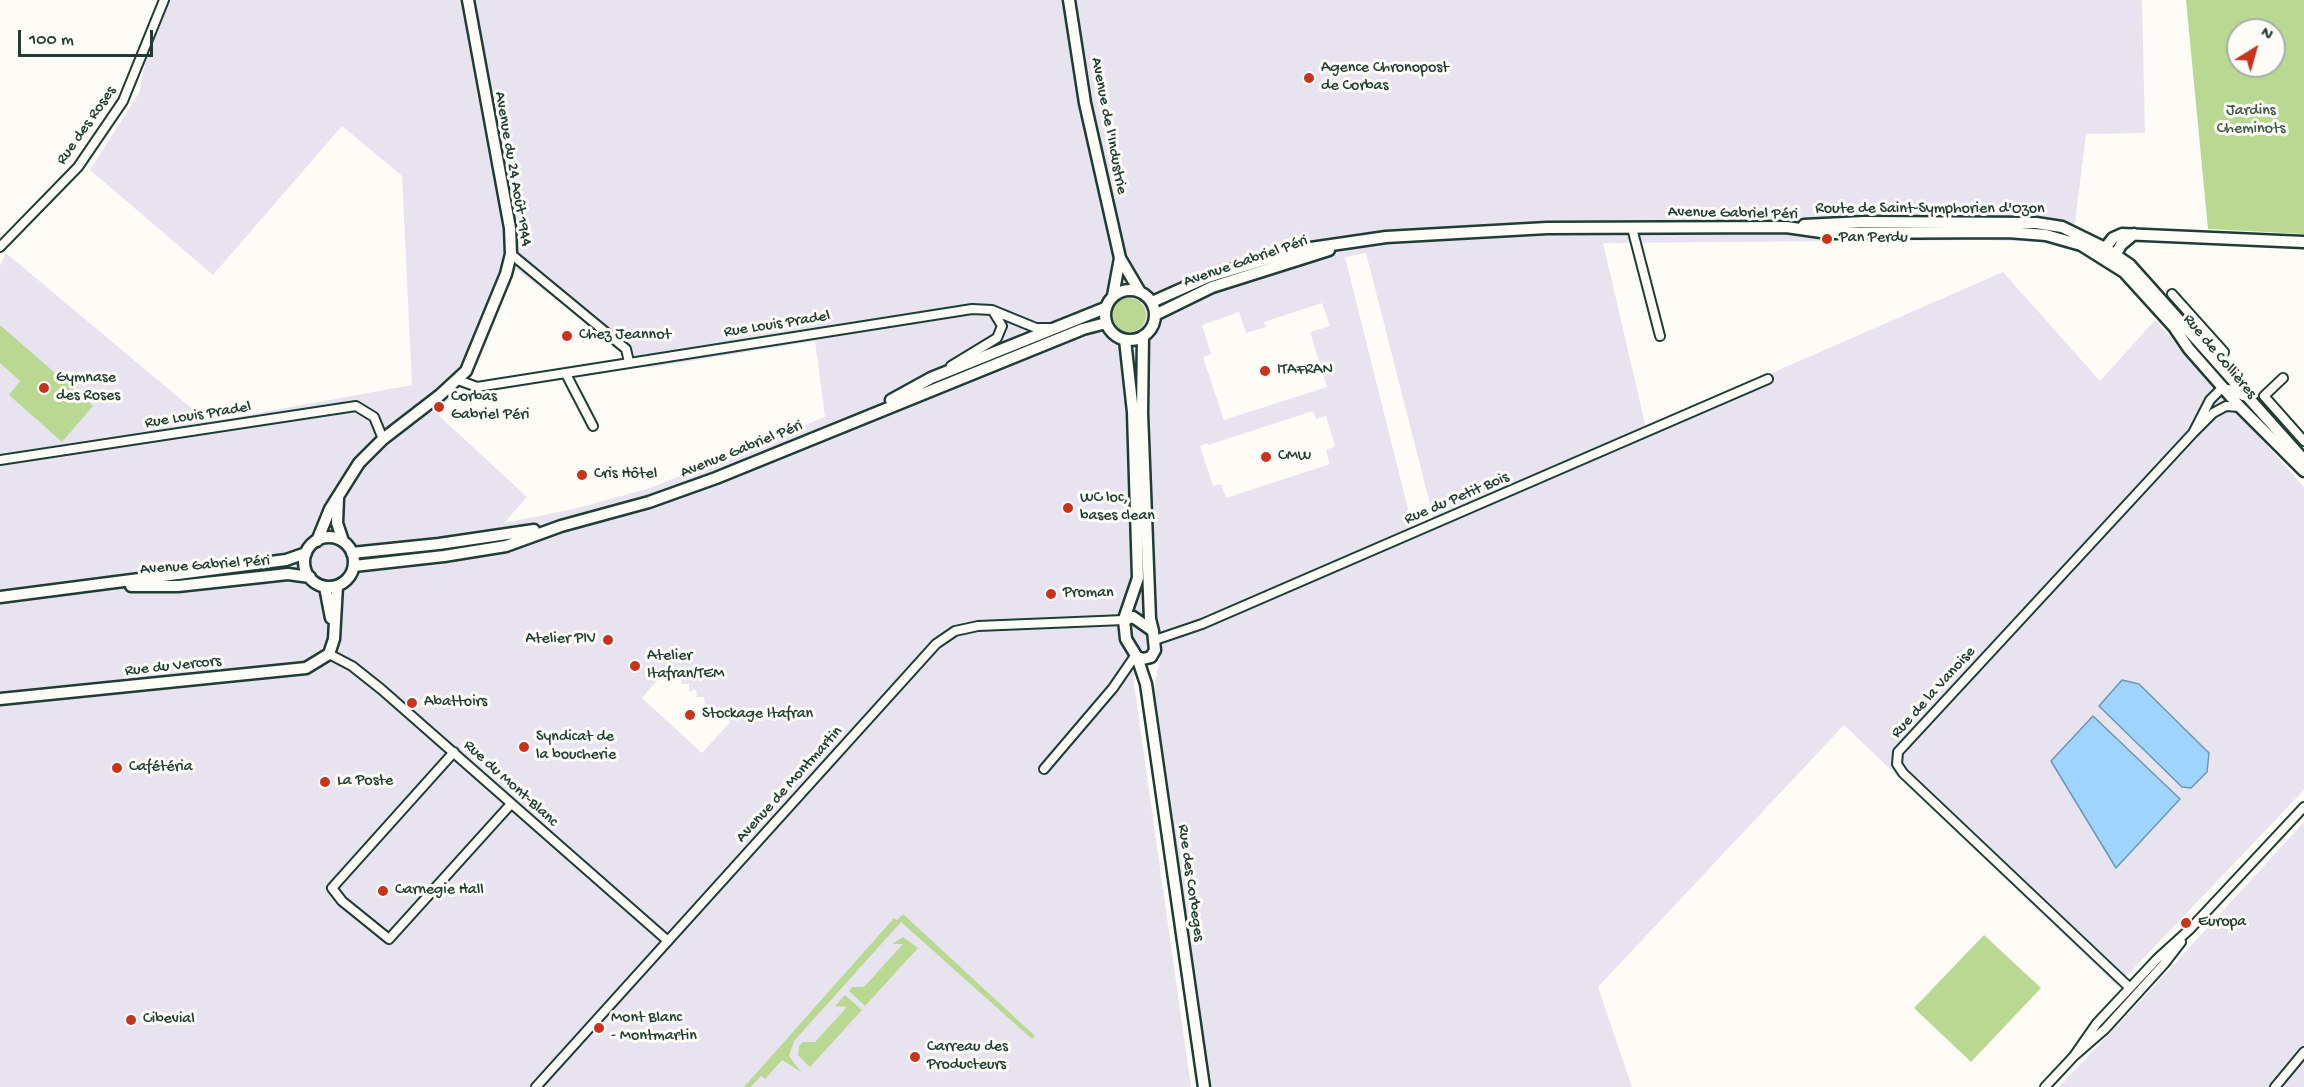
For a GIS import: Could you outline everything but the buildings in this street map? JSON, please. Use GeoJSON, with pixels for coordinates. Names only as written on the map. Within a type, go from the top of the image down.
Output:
{"type":"FeatureCollection","features":[{"type":"Feature","properties":{"kind":"main road","name":"Avenue du 24 Août 1944"},"geometry":{"type":"LineString","coordinates":[[468,0],[510,228],[511,254]]}},
{"type":"Feature","properties":{"kind":"main road","name":"Avenue de l'Industrie"},"geometry":{"type":"LineString","coordinates":[[1069,0],[1085,103],[1120,258],[1140,292]]}},
{"type":"Feature","properties":{"kind":"main road","name":"Avenue Gabriel Péri"},"geometry":{"type":"LineString","coordinates":[[1152,302],[1208,277],[1297,250],[1439,233],[1786,227],[1828,233],[1934,228],[2046,235],[2102,252]]}},
{"type":"Feature","properties":{"kind":"main road"},"geometry":{"type":"LineString","coordinates":[[2134,234],[2121,245],[2113,258],[2102,252],[2122,234],[2134,234],[2304,242]]}},
{"type":"Feature","properties":{"kind":"main road","name":"Avenue Gabriel Péri"},"geometry":{"type":"LineString","coordinates":[[1155,315],[1212,287],[1349,243]]}},
{"type":"Feature","properties":{"kind":"main road"},"geometry":{"type":"LineString","coordinates":[[338,497],[337,523],[343,541],[352,553],[354,566],[348,579],[331,586],[310,578],[305,566],[306,553],[317,541],[338,497],[359,463],[383,439],[458,380],[472,361],[506,274],[511,254]]}},
{"type":"Feature","properties":{"kind":"main road","name":"Avenue de l'Industrie"},"geometry":{"type":"LineString","coordinates":[[1113,296],[1120,258]]}},
{"type":"Feature","properties":{"kind":"main road","name":"Rue de Collières"},"geometry":{"type":"LineString","coordinates":[[2113,258],[2130,265],[2194,327],[2245,404],[2304,471]]}},
{"type":"Feature","properties":{"kind":"main road","name":"Rue de Collières"},"geometry":{"type":"LineString","coordinates":[[2113,258],[2225,390],[2277,430],[2304,460]]}},
{"type":"Feature","properties":{"kind":"main road"},"geometry":{"type":"LineString","coordinates":[[1125,290],[1140,292],[1152,302],[1155,315],[1151,328],[1143,336],[1125,340],[1113,334],[1106,323],[1105,308],[1113,296],[1125,290]]}},
{"type":"Feature","properties":{"kind":"main road","name":"Avenue Gabriel Péri"},"geometry":{"type":"LineString","coordinates":[[863,416],[931,378],[1105,308]]}},
{"type":"Feature","properties":{"kind":"main road","name":"Avenue Gabriel Péri"},"geometry":{"type":"LineString","coordinates":[[354,566],[444,556],[506,546],[561,526],[649,502],[787,449],[863,416],[936,390],[1083,329],[1106,323]]}},
{"type":"Feature","properties":{"kind":"main road"},"geometry":{"type":"LineString","coordinates":[[1143,336],[1144,459],[1150,619],[1154,635]]}},
{"type":"Feature","properties":{"kind":"main road"},"geometry":{"type":"LineString","coordinates":[[1124,620],[1138,578],[1133,412],[1125,340]]}},
{"type":"Feature","properties":{"kind":"main road","name":"Avenue Gabriel Péri"},"geometry":{"type":"LineString","coordinates":[[352,553],[439,544],[561,526]]}},
{"type":"Feature","properties":{"kind":"main road"},"geometry":{"type":"LineString","coordinates":[[317,541],[333,537],[343,541]]}},
{"type":"Feature","properties":{"kind":"main road","name":"Avenue Gabriel Péri"},"geometry":{"type":"LineString","coordinates":[[0,597],[286,560],[306,553]]}},
{"type":"Feature","properties":{"kind":"main road","name":"Avenue Gabriel Péri"},"geometry":{"type":"LineString","coordinates":[[101,585],[177,586],[288,574],[310,578]]}},
{"type":"Feature","properties":{"kind":"main road"},"geometry":{"type":"LineString","coordinates":[[329,654],[334,639],[331,586]]}},
{"type":"Feature","properties":{"kind":"main road"},"geometry":{"type":"LineString","coordinates":[[1124,620],[1133,617],[1154,635]]}},
{"type":"Feature","properties":{"kind":"main road","name":"Rue des Corbeges"},"geometry":{"type":"LineString","coordinates":[[1124,620],[1126,639],[1136,657],[1146,684],[1204,1087]]}},
{"type":"Feature","properties":{"kind":"main road","name":"Rue des Corbeges"},"geometry":{"type":"LineString","coordinates":[[1146,684],[1154,635]]}},
{"type":"Feature","properties":{"kind":"main road","name":"Rue du Vercors"},"geometry":{"type":"LineString","coordinates":[[0,699],[306,668],[329,654]]}},
{"type":"Feature","properties":{"kind":"main road"},"geometry":{"type":"LineString","coordinates":[[1136,657],[1143,659],[1151,657]]}},
{"type":"Feature","properties":{"kind":"street","name":"Rue des Roses"},"geometry":{"type":"LineString","coordinates":[[0,247],[78,167],[123,101],[164,0]]}},
{"type":"Feature","properties":{"kind":"street"},"geometry":{"type":"LineString","coordinates":[[1632,228],[1659,336]]}},
{"type":"Feature","properties":{"kind":"street","name":"Avenue du 24 Août 1944"},"geometry":{"type":"LineString","coordinates":[[511,254],[627,349],[629,362]]}},
{"type":"Feature","properties":{"kind":"street","name":"Rue de Collières"},"geometry":{"type":"LineString","coordinates":[[2172,294],[2194,327],[2224,352]]}},
{"type":"Feature","properties":{"kind":"street","name":"Rue Louis Pradel"},"geometry":{"type":"LineString","coordinates":[[458,380],[477,387],[972,309],[992,310],[1036,328],[1055,328]]}},
{"type":"Feature","properties":{"kind":"street"},"geometry":{"type":"LineString","coordinates":[[931,378],[997,338],[1002,326],[992,310]]}},
{"type":"Feature","properties":{"kind":"street"},"geometry":{"type":"LineString","coordinates":[[566,374],[593,426]]}},
{"type":"Feature","properties":{"kind":"street","name":"Rue de Collières"},"geometry":{"type":"LineString","coordinates":[[2283,378],[2264,396],[2304,441]]}},
{"type":"Feature","properties":{"kind":"street","name":"Rue du Petit Bois"},"geometry":{"type":"LineString","coordinates":[[1154,635],[1202,624],[1768,379]]}},
{"type":"Feature","properties":{"kind":"street","name":"Rue de la Vanoise"},"geometry":{"type":"LineString","coordinates":[[2193,433],[2210,400],[2220,390],[2225,390]]}},
{"type":"Feature","properties":{"kind":"street","name":"Rue de la Vanoise"},"geometry":{"type":"LineString","coordinates":[[2130,988],[1903,773],[1898,764],[1898,752],[2193,433],[2213,413],[2226,406],[2245,404]]}},
{"type":"Feature","properties":{"kind":"street","name":"Rue Louis Pradel"},"geometry":{"type":"LineString","coordinates":[[0,460],[356,406],[374,417],[383,439]]}},
{"type":"Feature","properties":{"kind":"street"},"geometry":{"type":"LineString","coordinates":[[2277,430],[2287,422]]}},
{"type":"Feature","properties":{"kind":"street","name":"Avenue de Montmartin"},"geometry":{"type":"LineString","coordinates":[[536,1087],[928,652],[955,631],[978,626],[1124,620]]}},
{"type":"Feature","properties":{"kind":"street","name":"Rue du Mont-Blanc"},"geometry":{"type":"LineString","coordinates":[[329,654],[352,666],[381,689],[668,941]]}},
{"type":"Feature","properties":{"kind":"street"},"geometry":{"type":"LineString","coordinates":[[1044,769],[1113,688],[1136,657]]}},
{"type":"Feature","properties":{"kind":"street"},"geometry":{"type":"LineString","coordinates":[[454,752],[332,888],[342,901],[389,939],[511,804]]}},
{"type":"Feature","properties":{"kind":"street"},"geometry":{"type":"LineString","coordinates":[[2074,1056],[2097,1023],[2157,959],[2190,929],[2304,807]]}},
{"type":"Feature","properties":{"kind":"street"},"geometry":{"type":"LineString","coordinates":[[2045,1087],[2074,1056],[2113,1021],[2164,964],[2190,929]]}},
{"type":"Feature","properties":{"kind":"street"},"geometry":{"type":"LineString","coordinates":[[2275,1087],[2304,1052]]}},
{"type":"Feature","properties":{"kind":"shaded area"},"geometry":{"type":"Polygon","coordinates":[[[158,0],[2142,0],[2145,133],[2086,134],[2075,223],[2066,249],[2039,242],[1986,240],[1603,243],[1646,428],[2003,272],[2100,381],[2155,320],[2304,487],[2304,790],[2117,986],[1844,725],[1598,987],[1632,1087],[1212,1087],[1153,693],[1162,648],[1133,677],[1191,1087],[0,1087],[0,266],[6,253],[208,422],[412,385],[402,176],[342,126],[213,275],[90,170],[139,93],[158,0]],[[1366,253],[1345,257],[1415,537],[1436,528],[1366,253]],[[514,268],[471,373],[452,397],[435,412],[527,497],[504,523],[574,509],[650,488],[825,417],[815,341],[648,368],[514,268]],[[1322,303],[1264,322],[1266,327],[1246,333],[1239,312],[1202,325],[1211,354],[1203,357],[1224,420],[1327,387],[1310,332],[1330,326],[1322,303]],[[1313,411],[1208,445],[1207,443],[1200,446],[1213,486],[1221,484],[1226,498],[1330,464],[1326,450],[1335,446],[1326,416],[1316,419],[1313,411]],[[666,670],[642,698],[702,753],[731,721],[720,718],[720,711],[712,711],[712,704],[705,705],[704,697],[697,697],[696,690],[689,691],[689,684],[682,684],[681,677],[675,677],[674,670],[666,670]]]}},
{"type":"Feature","properties":{"kind":"shaded area"},"geometry":{"type":"Polygon","coordinates":[[[2304,822],[2304,1087],[2059,1087],[2146,995],[2304,822]]]}},
{"type":"Feature","properties":{"kind":"green space","name":"Jardins Cheminots"},"geometry":{"type":"Polygon","coordinates":[[[2186,0],[2304,0],[2304,234],[2208,229],[2186,0]]]}},
{"type":"Feature","properties":{"kind":"green space"},"geometry":{"type":"Polygon","coordinates":[[[1129,298],[1141,303],[1146,315],[1141,327],[1129,332],[1117,327],[1112,315],[1117,303],[1129,298]]]}},
{"type":"Feature","properties":{"kind":"green space","name":"Gymnase des Roses"},"geometry":{"type":"Polygon","coordinates":[[[0,325],[93,406],[62,442],[9,395],[20,381],[0,363],[0,325]]]}},
{"type":"Feature","properties":{"kind":"green space"},"geometry":{"type":"Polygon","coordinates":[[[903,914],[1035,1036],[1032,1039],[901,922],[794,1041],[789,1056],[801,1072],[782,1060],[765,1079],[761,1076],[751,1087],[744,1087],[894,918],[897,920],[903,914]]]}},
{"type":"Feature","properties":{"kind":"green space"},"geometry":{"type":"Polygon","coordinates":[[[1984,935],[2041,988],[1971,1062],[1914,1008],[1984,935]]]}},
{"type":"Feature","properties":{"kind":"green space"},"geometry":{"type":"Polygon","coordinates":[[[903,937],[918,948],[865,1006],[849,991],[852,987],[864,987],[903,944],[892,944],[903,937]]]}},
{"type":"Feature","properties":{"kind":"green space"},"geometry":{"type":"Polygon","coordinates":[[[845,995],[862,1010],[810,1067],[798,1055],[799,1046],[803,1042],[815,1042],[847,1007],[835,1006],[845,995]]]}},
{"type":"Feature","properties":{"kind":"water"},"geometry":{"type":"Polygon","coordinates":[[[2122,680],[2139,684],[2209,753],[2207,772],[2191,788],[2182,787],[2099,706],[2122,680]]]}},
{"type":"Feature","properties":{"kind":"water"},"geometry":{"type":"Polygon","coordinates":[[[2093,716],[2180,799],[2116,868],[2051,761],[2093,716]]]}},
{"type":"Feature","properties":{"kind":"place","name":"Agence Chronopost de Corbas"},"geometry":{"type":"Point","coordinates":[1309,78]}},
{"type":"Feature","properties":{"kind":"place","name":"Pan Perdu"},"geometry":{"type":"Point","coordinates":[1827,239]}},
{"type":"Feature","properties":{"kind":"place","name":"Chez Jeannot"},"geometry":{"type":"Point","coordinates":[567,336]}},
{"type":"Feature","properties":{"kind":"place","name":"ITAFRAN"},"geometry":{"type":"Point","coordinates":[1265,371]}},
{"type":"Feature","properties":{"kind":"place","name":"Gymnase des Roses"},"geometry":{"type":"Point","coordinates":[44,388]}},
{"type":"Feature","properties":{"kind":"place","name":"Corbas Gabriel Péri"},"geometry":{"type":"Point","coordinates":[439,407]}},
{"type":"Feature","properties":{"kind":"place","name":"CMW"},"geometry":{"type":"Point","coordinates":[1266,457]}},
{"type":"Feature","properties":{"kind":"place","name":"Cris Hôtel"},"geometry":{"type":"Point","coordinates":[582,475]}},
{"type":"Feature","properties":{"kind":"place","name":"WC loc, bases clean"},"geometry":{"type":"Point","coordinates":[1068,508]}},
{"type":"Feature","properties":{"kind":"place","name":"Proman"},"geometry":{"type":"Point","coordinates":[1051,594]}},
{"type":"Feature","properties":{"kind":"place","name":"Atelier PIV"},"geometry":{"type":"Point","coordinates":[608,640]}},
{"type":"Feature","properties":{"kind":"place","name":"Atelier Itafran/TEM"},"geometry":{"type":"Point","coordinates":[635,666]}},
{"type":"Feature","properties":{"kind":"place","name":"Abattoirs"},"geometry":{"type":"Point","coordinates":[412,703]}},
{"type":"Feature","properties":{"kind":"place","name":"Stockage Itafran"},"geometry":{"type":"Point","coordinates":[690,715]}},
{"type":"Feature","properties":{"kind":"place","name":"Syndicat de la boucherie"},"geometry":{"type":"Point","coordinates":[524,747]}},
{"type":"Feature","properties":{"kind":"place","name":"Cafétéria"},"geometry":{"type":"Point","coordinates":[117,768]}},
{"type":"Feature","properties":{"kind":"place","name":"La Poste"},"geometry":{"type":"Point","coordinates":[325,782]}},
{"type":"Feature","properties":{"kind":"place","name":"Carnegie Hall"},"geometry":{"type":"Point","coordinates":[383,891]}},
{"type":"Feature","properties":{"kind":"place","name":"Europa"},"geometry":{"type":"Point","coordinates":[2186,923]}},
{"type":"Feature","properties":{"kind":"place","name":"Cibevial"},"geometry":{"type":"Point","coordinates":[131,1020]}},
{"type":"Feature","properties":{"kind":"place","name":"Mont Blanc - Montmartin"},"geometry":{"type":"Point","coordinates":[599,1028]}},
{"type":"Feature","properties":{"kind":"place","name":"Carreau des Producteurs"},"geometry":{"type":"Point","coordinates":[915,1057]}}]}
